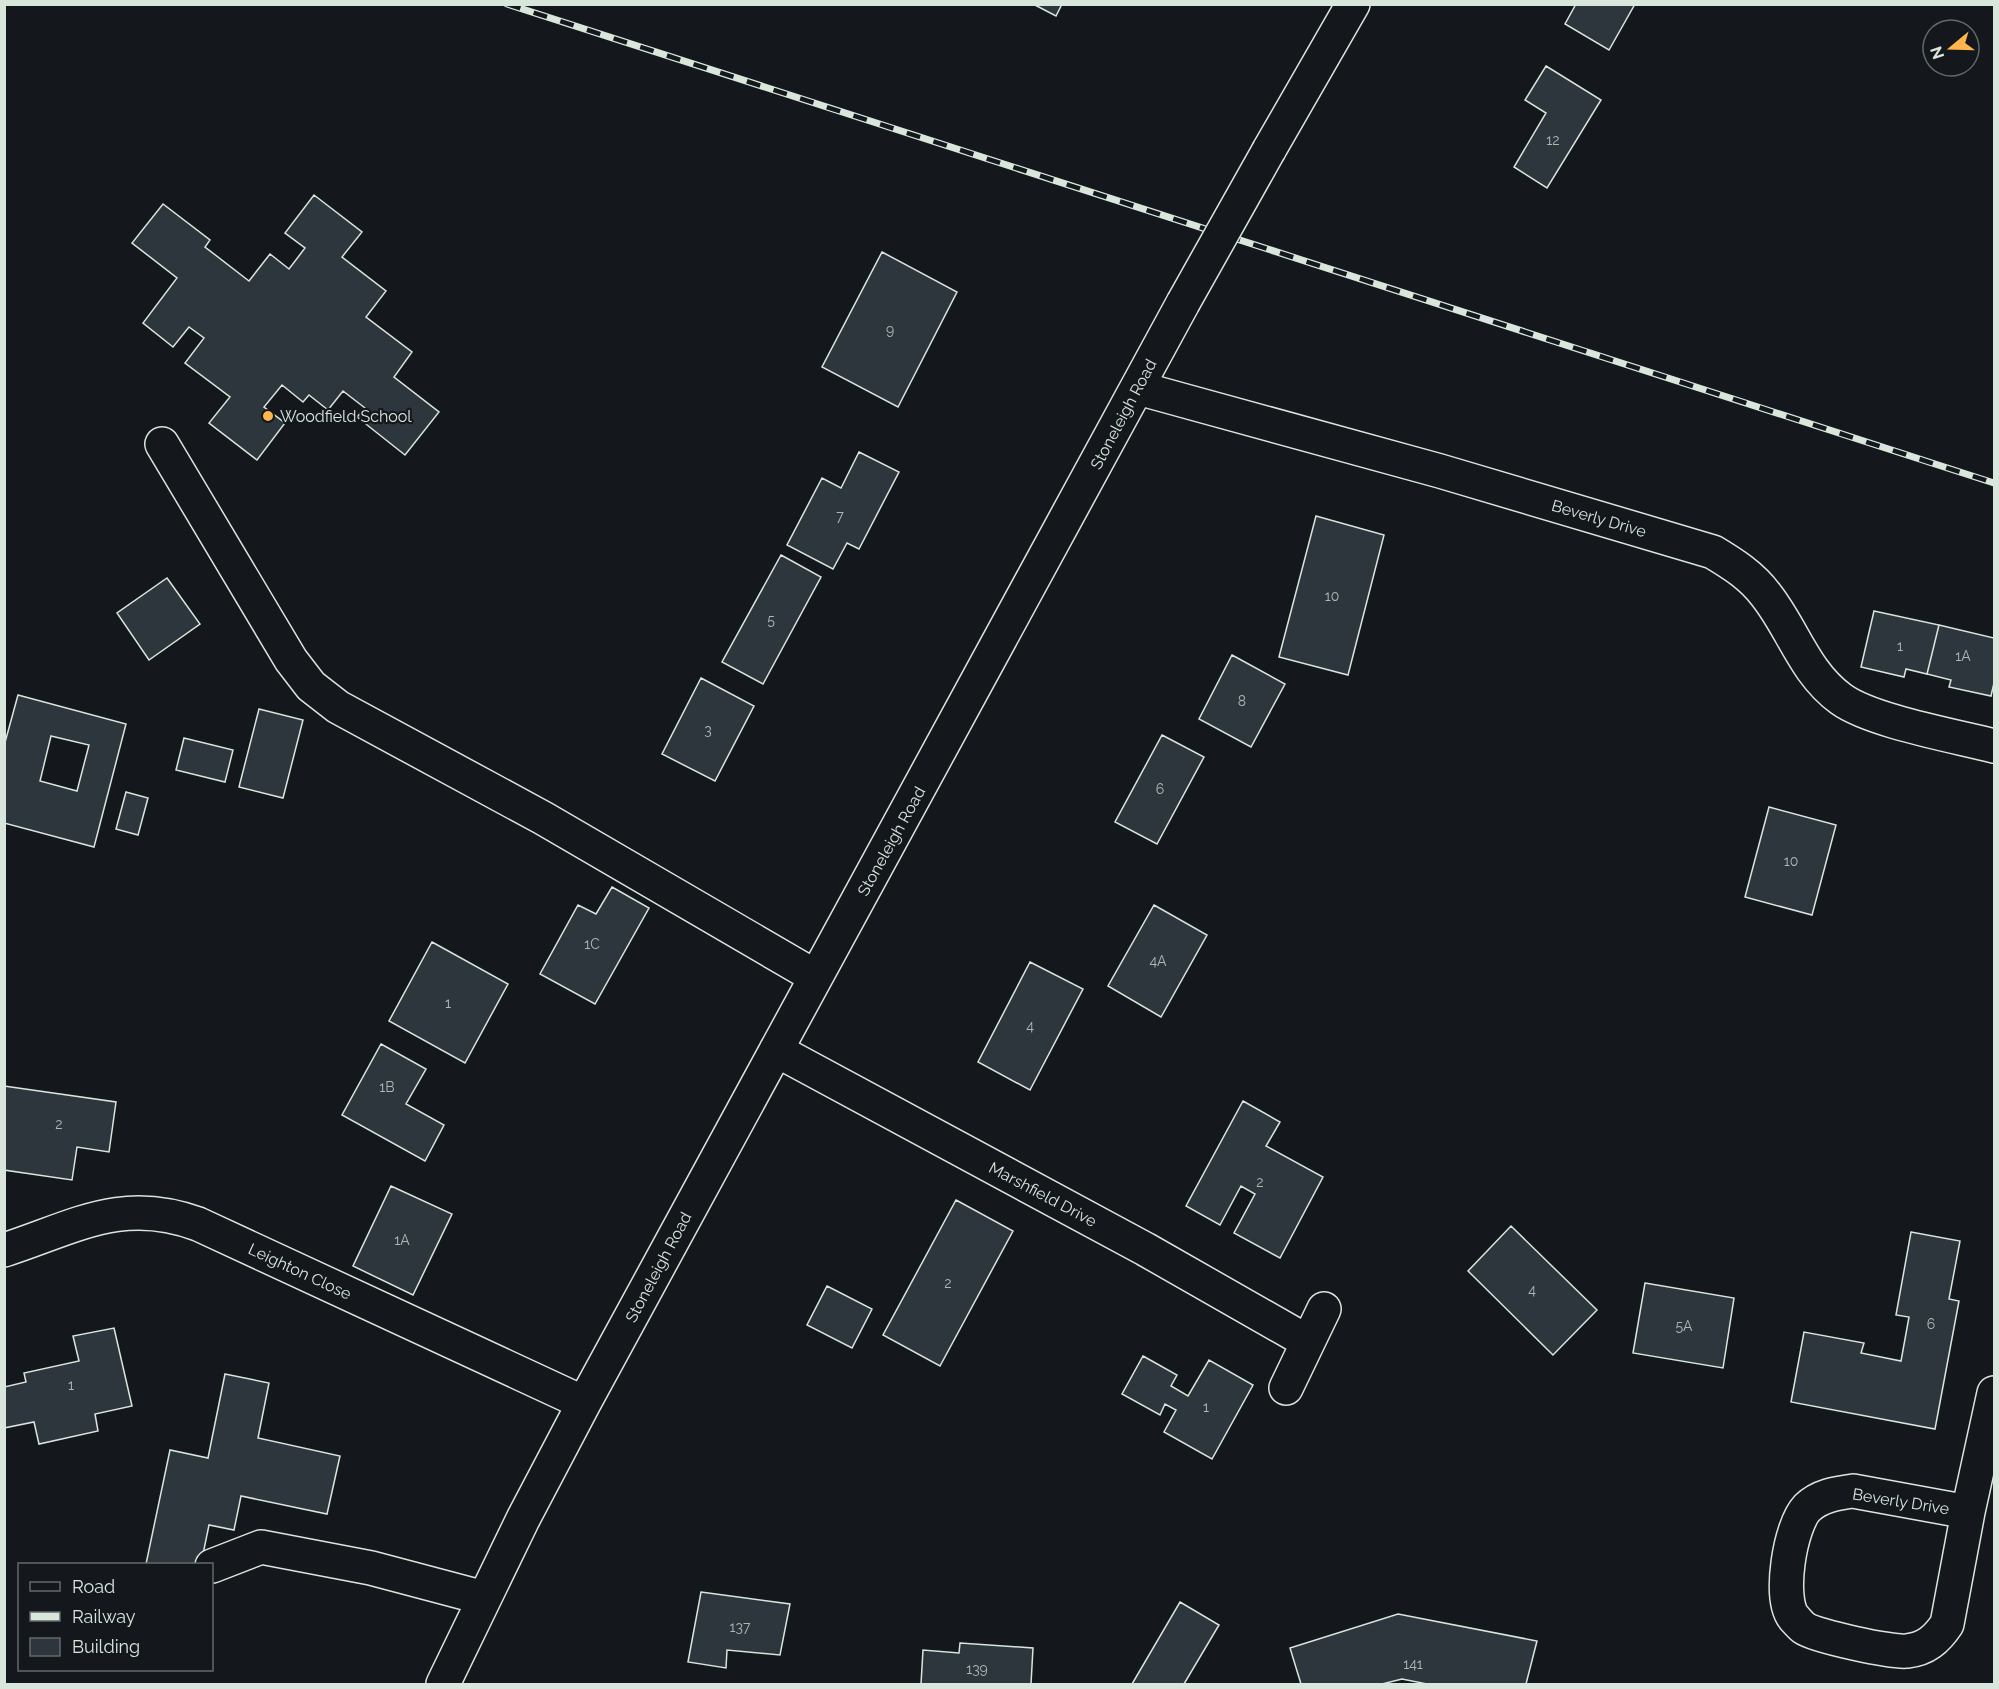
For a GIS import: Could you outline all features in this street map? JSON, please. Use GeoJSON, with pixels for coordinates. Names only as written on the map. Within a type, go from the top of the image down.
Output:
{"type":"FeatureCollection","features":[{"type":"Feature","properties":{"kind":"street","name":"Stoneleigh Road"},"geometry":{"type":"LineString","coordinates":[[443,1684],[484,1598],[584,1403],[1183,303],[1353,4]]}},
{"type":"Feature","properties":{"kind":"street","name":"Beverly Drive"},"geometry":{"type":"LineString","coordinates":[[1138,388],[1440,471],[1713,552],[1741,569],[1766,594],[1801,656],[1821,682],[1842,700],[1877,716],[1995,746]]}},
{"type":"Feature","properties":{"kind":"street"},"geometry":{"type":"LineString","coordinates":[[162,444],[291,660],[311,686],[338,707],[543,818],[816,976]]}},
{"type":"Feature","properties":{"kind":"street","name":"Marshfield Drive"},"geometry":{"type":"LineString","coordinates":[[776,1050],[1146,1248],[1308,1342]]}},
{"type":"Feature","properties":{"kind":"street","name":"Leighton Close"},"geometry":{"type":"LineString","coordinates":[[4,1250],[88,1221],[141,1211],[169,1213],[198,1224],[584,1403]]}},
{"type":"Feature","properties":{"kind":"street"},"geometry":{"type":"LineString","coordinates":[[1286,1388],[1324,1309]]}},
{"type":"Feature","properties":{"kind":"street","name":"Beverly Drive"},"geometry":{"type":"LineString","coordinates":[[1968,1512],[1853,1491],[1836,1493],[1821,1499],[1807,1508],[1798,1522],[1785,1584],[1792,1616],[1804,1629],[1888,1650],[1906,1652],[1922,1647],[1938,1638],[1947,1624],[1968,1512],[1995,1394]]}},
{"type":"Feature","properties":{"kind":"street"},"geometry":{"type":"LineString","coordinates":[[213,1566],[261,1547],[371,1568],[484,1598]]}},
{"type":"Feature","properties":{"kind":"building"},"geometry":{"type":"Polygon","coordinates":[[[1033,4],[1062,4],[1056,16],[1033,4]]]}},
{"type":"Feature","properties":{"kind":"building"},"geometry":{"type":"Polygon","coordinates":[[[1576,4],[1635,4],[1609,50],[1565,24],[1576,4]]]}},
{"type":"Feature","properties":{"kind":"building"},"geometry":{"type":"Polygon","coordinates":[[[1546,66],[1601,100],[1547,188],[1514,167],[1546,113],[1525,100],[1546,66]]]}},
{"type":"Feature","properties":{"kind":"building"},"geometry":{"type":"Polygon","coordinates":[[[314,195],[362,232],[342,257],[386,291],[366,317],[412,352],[394,377],[439,412],[405,455],[357,417],[365,408],[343,391],[328,410],[309,395],[303,402],[282,385],[264,407],[285,423],[257,460],[209,423],[230,397],[185,363],[204,338],[189,327],[173,347],[143,323],[177,278],[132,243],[163,204],[210,240],[205,247],[249,281],[270,254],[289,269],[305,248],[285,233],[314,195]]]}},
{"type":"Feature","properties":{"kind":"building"},"geometry":{"type":"Polygon","coordinates":[[[882,252],[957,292],[898,407],[822,367],[882,252]]]}},
{"type":"Feature","properties":{"kind":"building"},"geometry":{"type":"Polygon","coordinates":[[[859,452],[899,472],[859,549],[847,543],[833,569],[787,545],[822,478],[841,488],[859,452]]]}},
{"type":"Feature","properties":{"kind":"building"},"geometry":{"type":"Polygon","coordinates":[[[1316,516],[1384,535],[1348,675],[1279,657],[1316,516]]]}},
{"type":"Feature","properties":{"kind":"building"},"geometry":{"type":"Polygon","coordinates":[[[781,555],[821,577],[763,684],[722,662],[781,555]]]}},
{"type":"Feature","properties":{"kind":"building"},"geometry":{"type":"Polygon","coordinates":[[[167,578],[200,624],[149,660],[117,613],[167,578]]]}},
{"type":"Feature","properties":{"kind":"building"},"geometry":{"type":"Polygon","coordinates":[[[1874,611],[1939,625],[1927,674],[1906,669],[1904,677],[1861,667],[1874,611]]]}},
{"type":"Feature","properties":{"kind":"building"},"geometry":{"type":"Polygon","coordinates":[[[1939,625],[1994,638],[1994,683],[1991,696],[1949,687],[1951,680],[1927,674],[1939,625]]]}},
{"type":"Feature","properties":{"kind":"building"},"geometry":{"type":"Polygon","coordinates":[[[1232,655],[1285,684],[1251,747],[1199,719],[1232,655]]]}},
{"type":"Feature","properties":{"kind":"building"},"geometry":{"type":"Polygon","coordinates":[[[701,678],[754,706],[715,781],[662,754],[701,678]]]}},
{"type":"Feature","properties":{"kind":"building"},"geometry":{"type":"Polygon","coordinates":[[[18,695],[126,724],[94,847],[4,823],[4,746],[18,695]],[[51,736],[40,781],[77,791],[89,745],[51,736]]]}},
{"type":"Feature","properties":{"kind":"building"},"geometry":{"type":"Polygon","coordinates":[[[259,709],[303,720],[283,798],[239,787],[259,709]]]}},
{"type":"Feature","properties":{"kind":"building"},"geometry":{"type":"Polygon","coordinates":[[[1162,735],[1204,757],[1157,844],[1115,822],[1162,735]]]}},
{"type":"Feature","properties":{"kind":"building"},"geometry":{"type":"Polygon","coordinates":[[[184,738],[233,750],[225,782],[176,770],[184,738]]]}},
{"type":"Feature","properties":{"kind":"building"},"geometry":{"type":"Polygon","coordinates":[[[126,792],[148,798],[138,835],[116,829],[126,792]]]}},
{"type":"Feature","properties":{"kind":"building"},"geometry":{"type":"Polygon","coordinates":[[[1769,807],[1836,825],[1812,915],[1745,897],[1769,807]]]}},
{"type":"Feature","properties":{"kind":"building"},"geometry":{"type":"Polygon","coordinates":[[[612,887],[649,908],[595,1004],[540,974],[578,905],[596,914],[612,887]]]}},
{"type":"Feature","properties":{"kind":"building"},"geometry":{"type":"Polygon","coordinates":[[[1154,905],[1207,935],[1161,1017],[1108,986],[1154,905]]]}},
{"type":"Feature","properties":{"kind":"building"},"geometry":{"type":"Polygon","coordinates":[[[432,942],[508,984],[465,1063],[389,1021],[432,942]]]}},
{"type":"Feature","properties":{"kind":"building"},"geometry":{"type":"Polygon","coordinates":[[[1030,962],[1083,989],[1030,1090],[978,1062],[1030,962]]]}},
{"type":"Feature","properties":{"kind":"building"},"geometry":{"type":"Polygon","coordinates":[[[381,1044],[426,1069],[406,1104],[444,1125],[425,1161],[342,1115],[381,1044]]]}},
{"type":"Feature","properties":{"kind":"building"},"geometry":{"type":"Polygon","coordinates":[[[4,1086],[116,1102],[109,1152],[77,1147],[72,1180],[4,1170],[4,1086]]]}},
{"type":"Feature","properties":{"kind":"building"},"geometry":{"type":"Polygon","coordinates":[[[1243,1101],[1280,1122],[1266,1146],[1323,1177],[1280,1258],[1234,1233],[1255,1194],[1241,1186],[1220,1225],[1186,1206],[1243,1101]]]}},
{"type":"Feature","properties":{"kind":"building"},"geometry":{"type":"Polygon","coordinates":[[[391,1186],[452,1214],[413,1295],[353,1266],[391,1186]]]}},
{"type":"Feature","properties":{"kind":"building"},"geometry":{"type":"Polygon","coordinates":[[[956,1200],[1013,1231],[940,1366],[883,1335],[956,1200]]]}},
{"type":"Feature","properties":{"kind":"building"},"geometry":{"type":"Polygon","coordinates":[[[1511,1226],[1597,1310],[1553,1355],[1468,1271],[1511,1226]]]}},
{"type":"Feature","properties":{"kind":"building"},"geometry":{"type":"Polygon","coordinates":[[[1911,1232],[1960,1241],[1949,1299],[1959,1301],[1935,1429],[1791,1402],[1804,1332],[1864,1343],[1861,1353],[1901,1361],[1909,1317],[1896,1315],[1911,1232]]]}},
{"type":"Feature","properties":{"kind":"building"},"geometry":{"type":"Polygon","coordinates":[[[1645,1283],[1734,1298],[1723,1368],[1633,1353],[1645,1283]]]}},
{"type":"Feature","properties":{"kind":"building"},"geometry":{"type":"Polygon","coordinates":[[[827,1286],[872,1309],[852,1348],[807,1325],[827,1286]]]}},
{"type":"Feature","properties":{"kind":"building"},"geometry":{"type":"Polygon","coordinates":[[[114,1328],[132,1406],[95,1414],[98,1431],[39,1444],[34,1422],[4,1428],[4,1387],[26,1382],[24,1373],[79,1361],[73,1336],[114,1328]]]}},
{"type":"Feature","properties":{"kind":"building"},"geometry":{"type":"Polygon","coordinates":[[[1143,1356],[1177,1375],[1171,1386],[1188,1396],[1209,1360],[1253,1385],[1212,1459],[1164,1432],[1176,1410],[1165,1404],[1160,1415],[1122,1394],[1143,1356]]]}},
{"type":"Feature","properties":{"kind":"building"},"geometry":{"type":"Polygon","coordinates":[[[225,1374],[269,1383],[258,1438],[340,1456],[327,1514],[241,1496],[234,1530],[209,1525],[201,1563],[146,1563],[170,1450],[208,1458],[225,1374]]]}},
{"type":"Feature","properties":{"kind":"building"},"geometry":{"type":"Polygon","coordinates":[[[701,1592],[790,1604],[780,1655],[727,1650],[726,1668],[688,1662],[701,1592]]]}},
{"type":"Feature","properties":{"kind":"building"},"geometry":{"type":"Polygon","coordinates":[[[1180,1602],[1219,1625],[1184,1684],[1132,1684],[1180,1602]]]}},
{"type":"Feature","properties":{"kind":"building"},"geometry":{"type":"Polygon","coordinates":[[[1398,1614],[1537,1641],[1526,1684],[1427,1684],[1402,1679],[1382,1684],[1301,1684],[1290,1648],[1398,1614]]]}},
{"type":"Feature","properties":{"kind":"building"},"geometry":{"type":"Polygon","coordinates":[[[960,1643],[1033,1648],[1031,1684],[921,1684],[923,1650],[959,1653],[960,1643]]]}},
{"type":"Feature","properties":{"kind":"railway"},"geometry":{"type":"LineString","coordinates":[[507,4],[1994,483]]}},
{"type":"Feature","properties":{"kind":"place","name":"Woodfield School"},"geometry":{"type":"Point","coordinates":[268,416]}}]}
